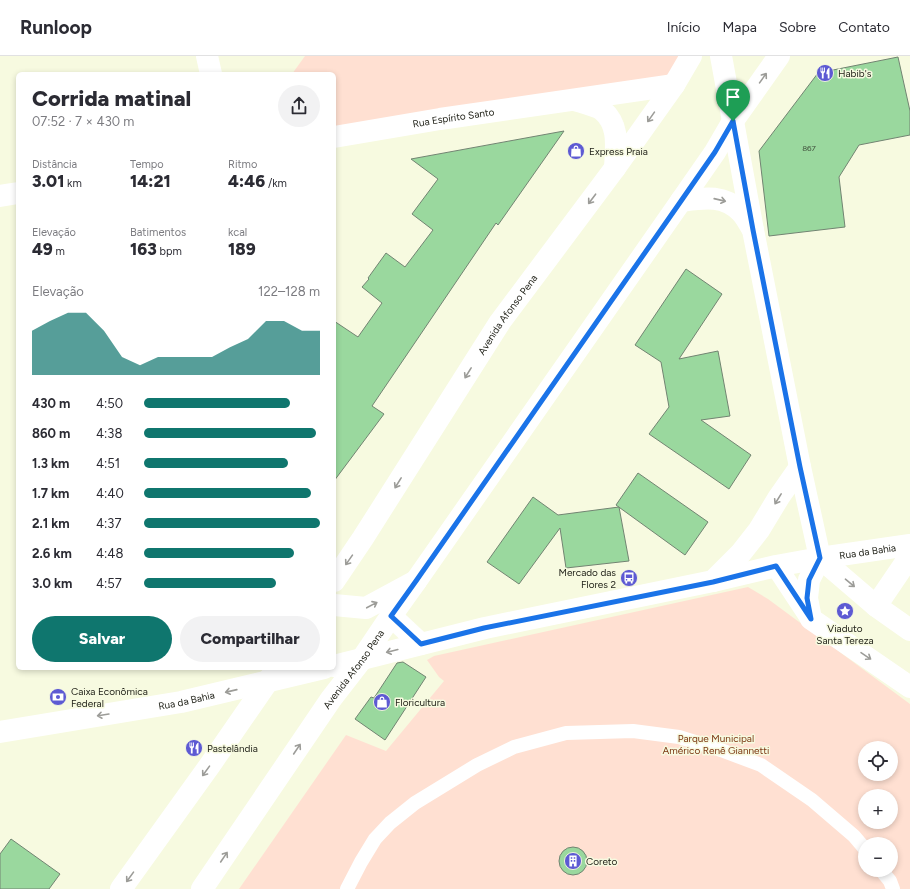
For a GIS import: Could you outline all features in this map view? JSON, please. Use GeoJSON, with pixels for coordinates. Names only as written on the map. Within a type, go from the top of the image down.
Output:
{"type":"FeatureCollection","features":[{"type":"Feature","properties":{"kind":"street"},"geometry":{"type":"LineString","coordinates":[[207,56],[211,72]]}},
{"type":"Feature","properties":{"kind":"street","name":"Avenida Afonso Pena"},"geometry":{"type":"LineString","coordinates":[[336,578],[500,322],[615,168],[674,85],[691,56]]}},
{"type":"Feature","properties":{"kind":"street"},"geometry":{"type":"LineString","coordinates":[[721,56],[753,230],[800,467],[820,558],[876,606],[910,630]]}},
{"type":"Feature","properties":{"kind":"street","name":"Avenida Afonso Pena"},"geometry":{"type":"LineString","coordinates":[[202,889],[331,699],[362,659],[715,152],[733,121],[779,56]]}},
{"type":"Feature","properties":{"kind":"street","name":"Rua Espírito Santo"},"geometry":{"type":"LineString","coordinates":[[336,137],[440,119],[674,85]]}},
{"type":"Feature","properties":{"kind":"street","name":"Rua Espírito Santo"},"geometry":{"type":"LineString","coordinates":[[574,100],[601,109],[612,122],[616,134],[615,168]]}},
{"type":"Feature","properties":{"kind":"street"},"geometry":{"type":"LineString","coordinates":[[0,196],[16,193]]}},
{"type":"Feature","properties":{"kind":"street"},"geometry":{"type":"LineString","coordinates":[[681,201],[709,198],[724,200],[733,204],[742,212],[753,230]]}},
{"type":"Feature","properties":{"kind":"street"},"geometry":{"type":"LineString","coordinates":[[713,582],[759,530],[779,497],[800,467]]}},
{"type":"Feature","properties":{"kind":"street","name":"Rua da Bahia"},"geometry":{"type":"LineString","coordinates":[[336,666],[484,628],[713,582],[776,566],[910,545]]}},
{"type":"Feature","properties":{"kind":"street"},"geometry":{"type":"LineString","coordinates":[[876,606],[910,556]]}},
{"type":"Feature","properties":{"kind":"street"},"geometry":{"type":"LineString","coordinates":[[811,619],[807,598],[809,580],[820,558]]}},
{"type":"Feature","properties":{"kind":"street"},"geometry":{"type":"LineString","coordinates":[[776,566],[811,619],[910,687]]}},
{"type":"Feature","properties":{"kind":"street"},"geometry":{"type":"LineString","coordinates":[[336,605],[366,608],[416,581]]}},
{"type":"Feature","properties":{"kind":"street"},"geometry":{"type":"LineString","coordinates":[[391,616],[421,644]]}},
{"type":"Feature","properties":{"kind":"street","name":"Rua da Bahia"},"geometry":{"type":"LineString","coordinates":[[0,732],[181,702],[273,675],[309,670]]}},
{"type":"Feature","properties":{"kind":"street"},"geometry":{"type":"LineString","coordinates":[[121,889],[273,675]]}},
{"type":"Feature","properties":{"kind":"lane"},"geometry":{"type":"LineString","coordinates":[[347,889],[375,839],[390,823],[415,803],[477,765],[514,747],[566,733],[633,731],[679,737],[721,750],[761,765],[812,800],[858,841]]}},
{"type":"Feature","properties":{"kind":"lane"},"geometry":{"type":"LineString","coordinates":[[887,877],[893,889]]}},
{"type":"Feature","properties":{"kind":"green space"},"geometry":{"type":"Polygon","coordinates":[[[305,56],[691,56],[681,74],[336,135],[336,72],[293,72],[305,56]]]}},
{"type":"Feature","properties":{"kind":"green space","name":"Parque Municipal Américo Renê Giannetti"},"geometry":{"type":"Polygon","coordinates":[[[748,587],[768,599],[910,704],[910,889],[239,889],[346,735],[386,751],[444,681],[439,677],[427,660],[434,656],[748,587]]]}},
{"type":"Feature","properties":{"kind":"building"},"geometry":{"type":"Polygon","coordinates":[[[898,57],[910,111],[910,135],[859,145],[839,177],[845,227],[769,236],[759,151],[818,73],[898,57]]]}},
{"type":"Feature","properties":{"kind":"building"},"geometry":{"type":"Polygon","coordinates":[[[564,131],[498,225],[496,223],[372,406],[384,414],[336,478],[336,322],[358,337],[382,303],[362,287],[369,279],[368,278],[386,253],[405,267],[433,230],[412,214],[438,179],[411,159],[564,131]]]}},
{"type":"Feature","properties":{"kind":"building"},"geometry":{"type":"Polygon","coordinates":[[[686,269],[722,294],[679,359],[718,351],[730,416],[701,420],[751,455],[729,489],[649,434],[669,407],[661,362],[635,345],[686,269]]]}},
{"type":"Feature","properties":{"kind":"building"},"geometry":{"type":"Polygon","coordinates":[[[638,473],[708,522],[685,555],[616,505],[638,473]]]}},
{"type":"Feature","properties":{"kind":"building"},"geometry":{"type":"Polygon","coordinates":[[[533,497],[558,515],[619,507],[629,561],[566,568],[560,528],[519,584],[487,562],[533,497]]]}},
{"type":"Feature","properties":{"kind":"building","name":"Floricultura"},"geometry":{"type":"Polygon","coordinates":[[[403,662],[426,677],[385,740],[355,719],[371,697],[374,698],[397,663],[403,662]]]}},
{"type":"Feature","properties":{"kind":"building"},"geometry":{"type":"Polygon","coordinates":[[[11,839],[60,874],[49,889],[0,889],[0,854],[11,839]]]}},
{"type":"Feature","properties":{"kind":"building","name":"Coreto"},"geometry":{"type":"Polygon","coordinates":[[[573,847],[583,851],[587,861],[583,871],[573,875],[563,871],[559,861],[563,851],[573,847]]]}},
{"type":"Feature","properties":{"kind":"place","name":"Habib's"},"geometry":{"type":"Point","coordinates":[825,73]}},
{"type":"Feature","properties":{"kind":"place","name":"Express Praia"},"geometry":{"type":"Point","coordinates":[576,151]}},
{"type":"Feature","properties":{"kind":"place","name":"Mercado das Flores 2"},"geometry":{"type":"Point","coordinates":[629,578]}},
{"type":"Feature","properties":{"kind":"place","name":"Viaduto Santa Tereza"},"geometry":{"type":"Point","coordinates":[845,611]}},
{"type":"Feature","properties":{"kind":"place","name":"Caixa Econômica Federal"},"geometry":{"type":"Point","coordinates":[58,697]}},
{"type":"Feature","properties":{"kind":"place","name":"Floricultura"},"geometry":{"type":"Point","coordinates":[382,702]}},
{"type":"Feature","properties":{"kind":"place","name":"Pastelândia"},"geometry":{"type":"Point","coordinates":[194,748]}},
{"type":"Feature","properties":{"kind":"place","name":"Coreto"},"geometry":{"type":"Point","coordinates":[573,861]}},
{"type":"Feature","properties":{"kind":"route"},"geometry":{"type":"LineString","coordinates":[[733,121],[800,467],[820,558],[809,580],[807,598],[811,619],[776,566],[713,582],[484,628],[421,644],[391,616],[715,152],[733,121]]}}]}
